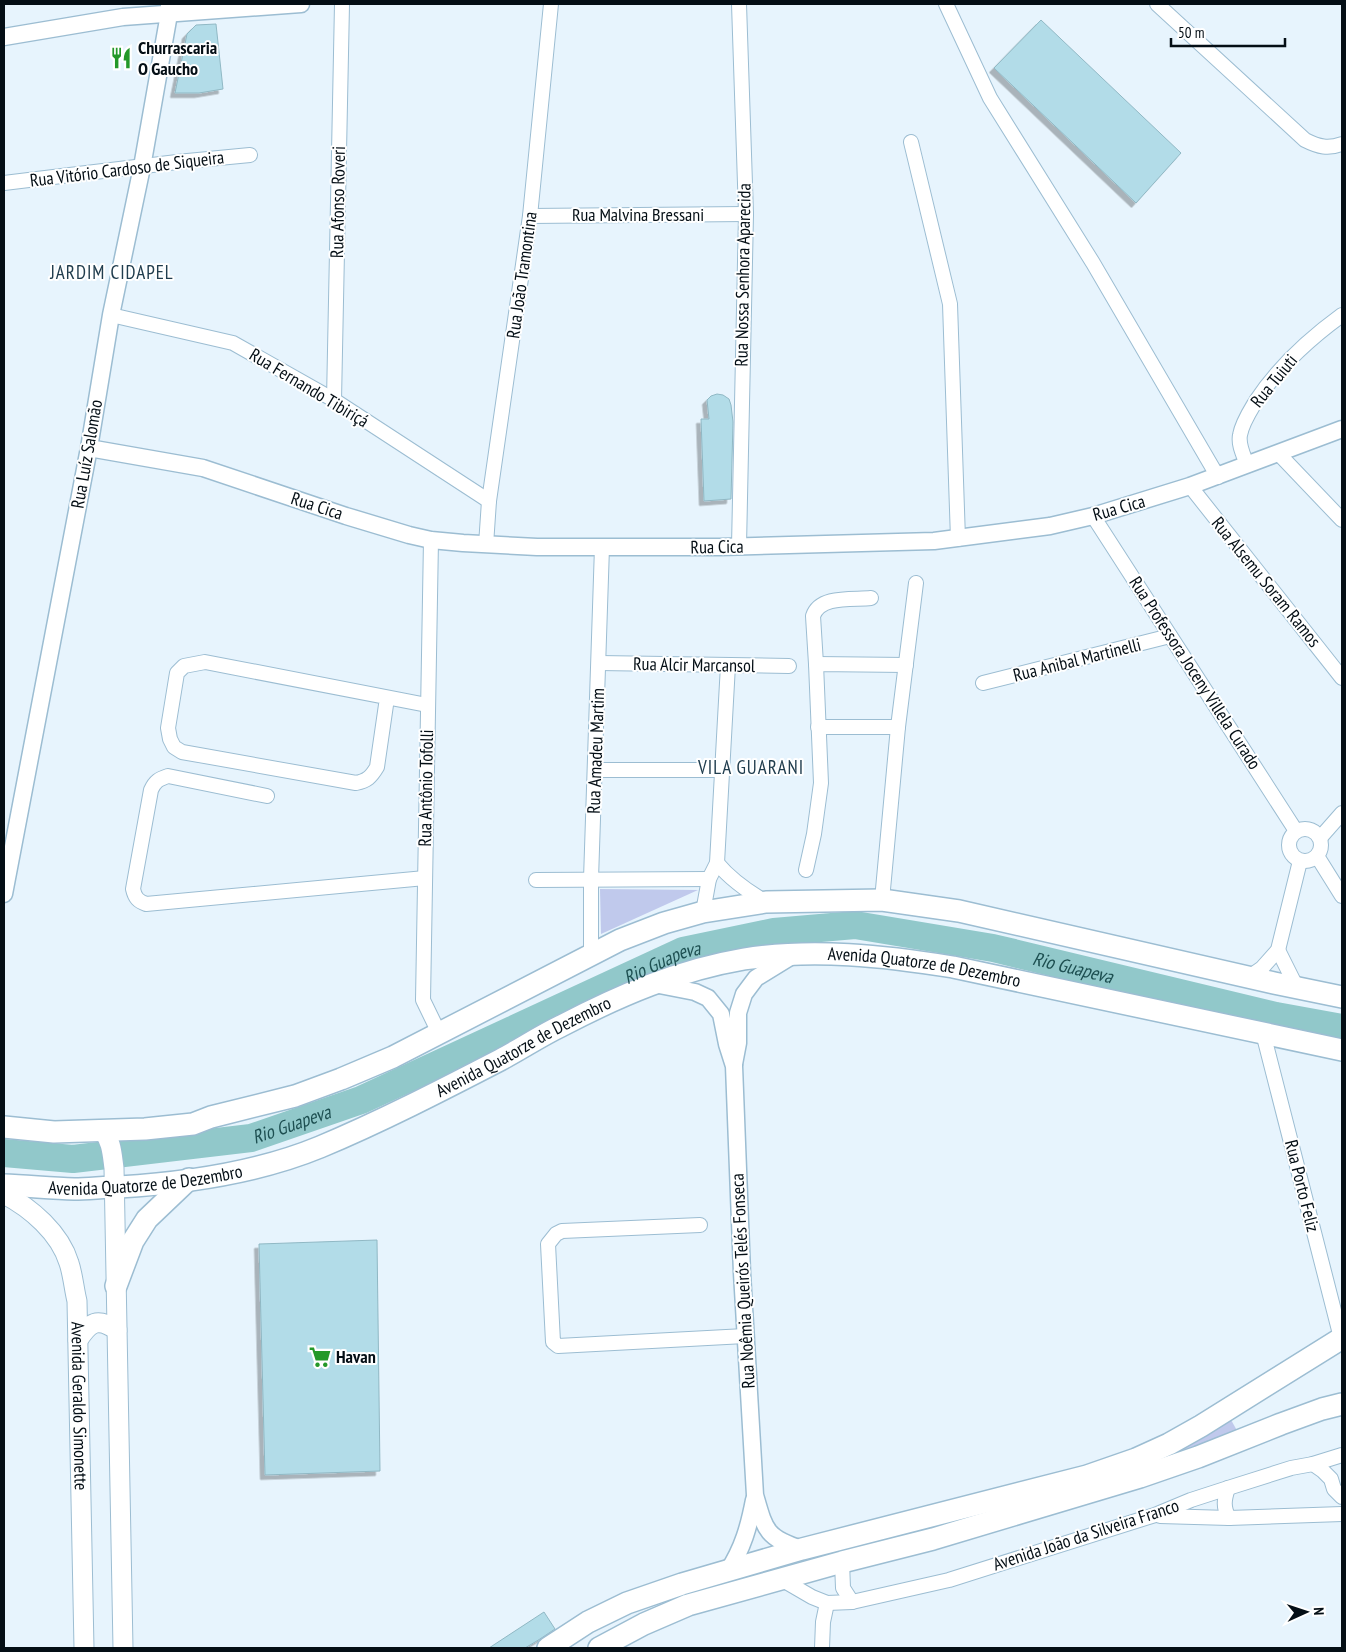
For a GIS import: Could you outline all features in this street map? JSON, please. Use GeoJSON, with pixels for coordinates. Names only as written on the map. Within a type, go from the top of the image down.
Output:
{"type":"FeatureCollection","features":[{"type":"Feature","properties":{"kind":"main road"},"geometry":{"type":"LineString","coordinates":[[4,1127],[107,1138],[145,1129],[193,1124],[211,1117],[295,1096],[393,1057],[620,940],[664,923],[703,912],[766,902],[882,900],[958,911],[1342,997]]}},
{"type":"Feature","properties":{"kind":"main road","name":"Avenida Quatorze de Dezembro"},"geometry":{"type":"LineString","coordinates":[[4,1185],[76,1189],[114,1178],[149,1185],[264,1166],[318,1148],[435,1093],[614,999],[683,973],[717,964],[795,954],[875,956],[953,967],[1342,1050]]}},
{"type":"Feature","properties":{"kind":"main road"},"geometry":{"type":"LineString","coordinates":[[107,1138],[114,1178],[123,1648]]}},
{"type":"Feature","properties":{"kind":"main road"},"geometry":{"type":"LineString","coordinates":[[116,1286],[133,1241],[147,1219],[189,1179]]}},
{"type":"Feature","properties":{"kind":"main road","name":"Avenida Geraldo Simonette"},"geometry":{"type":"LineString","coordinates":[[4,1194],[38,1217],[54,1235],[69,1262],[76,1301],[84,1648]]}},
{"type":"Feature","properties":{"kind":"main road"},"geometry":{"type":"LineString","coordinates":[[78,1340],[87,1327],[98,1322],[107,1324],[117,1330]]}},
{"type":"Feature","properties":{"kind":"main road"},"geometry":{"type":"LineString","coordinates":[[548,1648],[588,1622],[627,1603],[802,1549],[1087,1476],[1136,1459],[1168,1444],[1342,1338]]}},
{"type":"Feature","properties":{"kind":"main road"},"geometry":{"type":"LineString","coordinates":[[1237,1403],[1240,1422],[1251,1435]]}},
{"type":"Feature","properties":{"kind":"main road"},"geometry":{"type":"LineString","coordinates":[[599,1648],[644,1624],[688,1605],[933,1539],[1140,1477],[1198,1457],[1322,1409],[1342,1404]]}},
{"type":"Feature","properties":{"kind":"street"},"geometry":{"type":"LineString","coordinates":[[123,17],[138,4]]}},
{"type":"Feature","properties":{"kind":"street"},"geometry":{"type":"LineString","coordinates":[[4,37],[169,9],[301,4]]}},
{"type":"Feature","properties":{"kind":"street","name":"Rua Afonso Roveri"},"geometry":{"type":"LineString","coordinates":[[334,400],[342,4]]}},
{"type":"Feature","properties":{"kind":"street","name":"Rua João Tramontina"},"geometry":{"type":"LineString","coordinates":[[486,545],[489,501],[530,216],[551,4]]}},
{"type":"Feature","properties":{"kind":"street","name":"Rua Nossa Senhora Aparecida"},"geometry":{"type":"LineString","coordinates":[[739,4],[746,214],[740,546]]}},
{"type":"Feature","properties":{"kind":"street"},"geometry":{"type":"LineString","coordinates":[[946,4],[990,98],[1093,263],[1218,477]]}},
{"type":"Feature","properties":{"kind":"street"},"geometry":{"type":"LineString","coordinates":[[1157,4],[1306,140],[1317,147],[1332,148],[1342,144]]}},
{"type":"Feature","properties":{"kind":"street","name":"Rua Luíz Salomão"},"geometry":{"type":"LineString","coordinates":[[4,894],[89,448],[111,315],[142,167],[169,9]]}},
{"type":"Feature","properties":{"kind":"street"},"geometry":{"type":"LineString","coordinates":[[911,142],[950,304],[958,539]]}},
{"type":"Feature","properties":{"kind":"street","name":"Rua Vitório Cardoso de Siqueira"},"geometry":{"type":"LineString","coordinates":[[4,183],[250,155]]}},
{"type":"Feature","properties":{"kind":"street","name":"Rua Malvina Bressani"},"geometry":{"type":"LineString","coordinates":[[530,216],[746,214]]}},
{"type":"Feature","properties":{"kind":"street","name":"Rua Fernando Tibiriçá"},"geometry":{"type":"LineString","coordinates":[[111,315],[233,343],[334,400],[489,501]]}},
{"type":"Feature","properties":{"kind":"street","name":"Rua Tuiuti"},"geometry":{"type":"LineString","coordinates":[[1248,464],[1241,448],[1239,437],[1250,411],[1285,363],[1321,330],[1342,315]]}},
{"type":"Feature","properties":{"kind":"street","name":"Rua Cica"},"geometry":{"type":"LineString","coordinates":[[89,448],[203,468],[346,516],[431,540],[486,545],[602,547],[740,546],[934,541],[1050,526],[1093,516],[1218,477],[1342,429]]}},
{"type":"Feature","properties":{"kind":"street"},"geometry":{"type":"LineString","coordinates":[[1278,453],[1342,520]]}},
{"type":"Feature","properties":{"kind":"street","name":"Rua Alsemu Soram Ramos"},"geometry":{"type":"LineString","coordinates":[[1190,486],[1342,678]]}},
{"type":"Feature","properties":{"kind":"street","name":"Rua Professora Joceny Villela Curado"},"geometry":{"type":"LineString","coordinates":[[1093,516],[1296,831]]}},
{"type":"Feature","properties":{"kind":"street","name":"Rua Antônio Tofolli"},"geometry":{"type":"LineString","coordinates":[[431,540],[423,1000],[439,1033]]}},
{"type":"Feature","properties":{"kind":"street","name":"Rua Amadeu Martim"},"geometry":{"type":"LineString","coordinates":[[591,955],[602,547]]}},
{"type":"Feature","properties":{"kind":"street"},"geometry":{"type":"LineString","coordinates":[[882,900],[898,727],[916,583]]}},
{"type":"Feature","properties":{"kind":"street"},"geometry":{"type":"LineString","coordinates":[[806,870],[818,815],[821,783],[812,616],[819,606],[830,602],[871,598]]}},
{"type":"Feature","properties":{"kind":"street","name":"Rua Anibal Martinelli"},"geometry":{"type":"LineString","coordinates":[[984,683],[1170,636]]}},
{"type":"Feature","properties":{"kind":"street"},"geometry":{"type":"LineString","coordinates":[[387,698],[377,767],[366,782],[356,783],[182,752],[174,747],[168,728],[178,673],[184,666],[205,662],[427,705]]}},
{"type":"Feature","properties":{"kind":"street","name":"Rua Alcir Marcansol"},"geometry":{"type":"LineString","coordinates":[[599,663],[789,666]]}},
{"type":"Feature","properties":{"kind":"street"},"geometry":{"type":"LineString","coordinates":[[816,664],[906,665]]}},
{"type":"Feature","properties":{"kind":"street"},"geometry":{"type":"LineString","coordinates":[[703,912],[709,878],[717,863],[728,665]]}},
{"type":"Feature","properties":{"kind":"street"},"geometry":{"type":"LineString","coordinates":[[818,727],[898,727]]}},
{"type":"Feature","properties":{"kind":"street"},"geometry":{"type":"LineString","coordinates":[[596,770],[722,770]]}},
{"type":"Feature","properties":{"kind":"street"},"geometry":{"type":"LineString","coordinates":[[268,796],[168,776],[160,778],[154,783],[151,790],[133,889],[134,897],[146,904],[424,878]]}},
{"type":"Feature","properties":{"kind":"street"},"geometry":{"type":"LineString","coordinates":[[1320,838],[1342,814]]}},
{"type":"Feature","properties":{"kind":"street"},"geometry":{"type":"LineString","coordinates":[[1305,828],[1310,829],[1320,838],[1320,851],[1312,860],[1300,861],[1290,853],[1288,847],[1289,840],[1296,831],[1305,828]]}},
{"type":"Feature","properties":{"kind":"street"},"geometry":{"type":"LineString","coordinates":[[1317,856],[1342,896]]}},
{"type":"Feature","properties":{"kind":"street"},"geometry":{"type":"LineString","coordinates":[[1249,977],[1262,968],[1278,950],[1300,861]]}},
{"type":"Feature","properties":{"kind":"street"},"geometry":{"type":"LineString","coordinates":[[717,863],[740,887],[766,902]]}},
{"type":"Feature","properties":{"kind":"street"},"geometry":{"type":"LineString","coordinates":[[536,880],[709,878]]}},
{"type":"Feature","properties":{"kind":"street"},"geometry":{"type":"LineString","coordinates":[[1278,950],[1297,988]]}},
{"type":"Feature","properties":{"kind":"street","name":"Rua Noêmia Queirós Telés Fonseca"},"geometry":{"type":"LineString","coordinates":[[795,954],[756,978],[744,994],[738,1013],[738,1043],[734,1066],[755,1495],[762,1521],[770,1534],[781,1542],[802,1549]]}},
{"type":"Feature","properties":{"kind":"street","name":"Rua Noêmia Queirós Telés Fonseca"},"geometry":{"type":"LineString","coordinates":[[652,984],[695,992],[708,998],[721,1014],[734,1066]]}},
{"type":"Feature","properties":{"kind":"street","name":"Rua Porto Feliz"},"geometry":{"type":"LineString","coordinates":[[1263,1033],[1342,1338]]}},
{"type":"Feature","properties":{"kind":"street"},"geometry":{"type":"LineString","coordinates":[[700,1225],[562,1231],[556,1234],[548,1244],[553,1342],[558,1346],[746,1336]]}},
{"type":"Feature","properties":{"kind":"street","name":"Avenida João da Silveira Franco"},"geometry":{"type":"LineString","coordinates":[[827,1603],[852,1602],[949,1580],[1155,1515],[1191,1500],[1228,1488],[1291,1468],[1313,1464],[1342,1455]]}},
{"type":"Feature","properties":{"kind":"street"},"geometry":{"type":"LineString","coordinates":[[1312,1515],[1325,1506],[1338,1493],[1331,1479],[1313,1464]]}},
{"type":"Feature","properties":{"kind":"street"},"geometry":{"type":"LineString","coordinates":[[1228,1488],[1224,1500],[1225,1511],[1229,1518]]}},
{"type":"Feature","properties":{"kind":"street","name":"Rua Noêmia Queirós Telés Fonseca"},"geometry":{"type":"LineString","coordinates":[[728,1571],[744,1542],[750,1523],[755,1495]]}},
{"type":"Feature","properties":{"kind":"street"},"geometry":{"type":"LineString","coordinates":[[1155,1515],[1229,1518],[1342,1514]]}},
{"type":"Feature","properties":{"kind":"street"},"geometry":{"type":"LineString","coordinates":[[842,1562],[843,1588],[852,1602]]}},
{"type":"Feature","properties":{"kind":"street"},"geometry":{"type":"LineString","coordinates":[[781,1579],[812,1597],[827,1603],[823,1622],[822,1648]]}},
{"type":"Feature","properties":{"kind":"shaded area"},"geometry":{"type":"Polygon","coordinates":[[[600,889],[698,890],[601,934],[600,889]]]}},
{"type":"Feature","properties":{"kind":"shaded area"},"geometry":{"type":"Polygon","coordinates":[[[1230,1418],[1240,1436],[1069,1491],[1230,1418]]]}},
{"type":"Feature","properties":{"kind":"building"},"geometry":{"type":"Polygon","coordinates":[[[1041,20],[1181,153],[1136,203],[994,68],[1041,20]]]}},
{"type":"Feature","properties":{"kind":"building"},"geometry":{"type":"Polygon","coordinates":[[[216,24],[223,89],[199,93],[175,93],[187,34],[196,25],[216,24]]]}},
{"type":"Feature","properties":{"kind":"building"},"geometry":{"type":"Polygon","coordinates":[[[717,394],[729,399],[731,405],[733,422],[731,499],[704,501],[701,419],[709,419],[707,400],[717,394]]]}},
{"type":"Feature","properties":{"kind":"building","name":"Havan"},"geometry":{"type":"Polygon","coordinates":[[[377,1240],[380,1471],[265,1475],[259,1244],[377,1240]]]}},
{"type":"Feature","properties":{"kind":"building"},"geometry":{"type":"Polygon","coordinates":[[[544,1612],[555,1629],[540,1639],[525,1648],[489,1648],[544,1612]]]}},
{"type":"Feature","properties":{"kind":"waterway","name":"Rio Guapeva"},"geometry":{"type":"LineString","coordinates":[[4,1153],[73,1159],[251,1138],[361,1100],[683,951],[774,932],[855,925],[993,948],[1276,1016],[1342,1028]]}},
{"type":"Feature","properties":{"kind":"place","name":"Churrascaria O Gaucho"},"geometry":{"type":"Point","coordinates":[121,58]}},
{"type":"Feature","properties":{"kind":"place","name":"Havan"},"geometry":{"type":"Point","coordinates":[320,1357]}},
{"type":"Feature","properties":{"kind":"district","name":"JARDIM CIDAPEL"},"geometry":{"type":"Point","coordinates":[112,272]}},
{"type":"Feature","properties":{"kind":"district","name":"VILA GUARANI"},"geometry":{"type":"Point","coordinates":[751,767]}}]}
